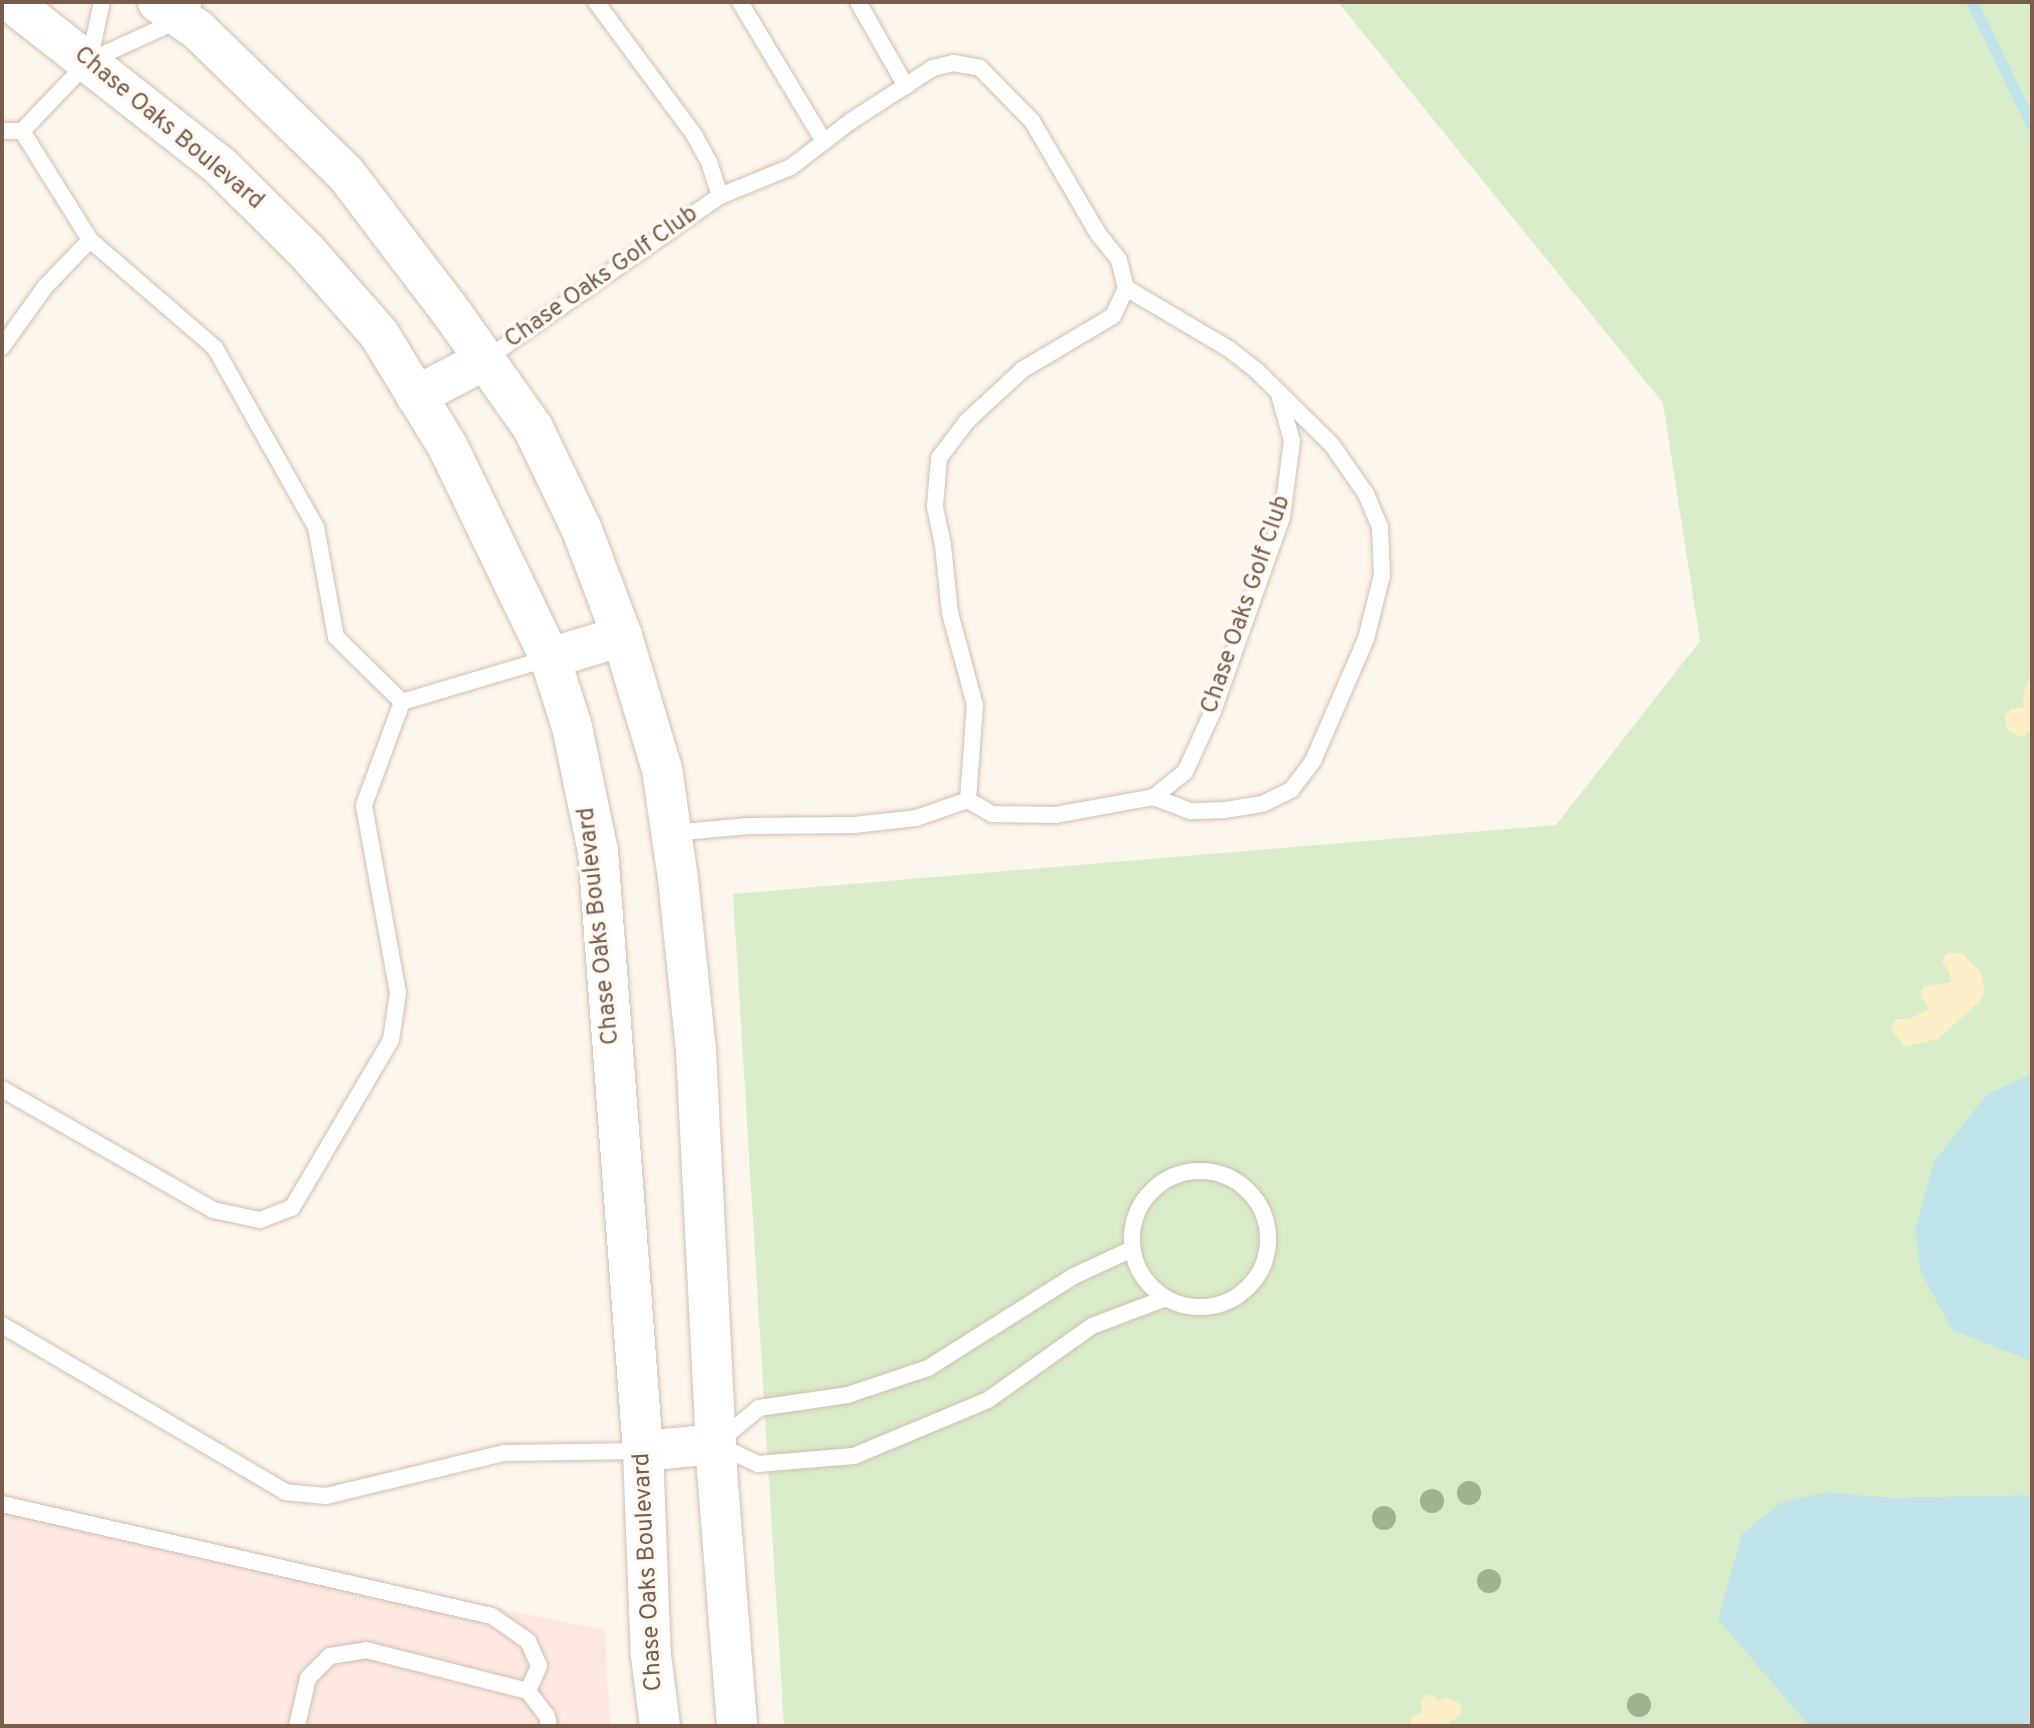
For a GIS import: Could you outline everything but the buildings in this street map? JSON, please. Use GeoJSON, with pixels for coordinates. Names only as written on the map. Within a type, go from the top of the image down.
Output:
{"type":"FeatureCollection","features":[{"type":"Feature","properties":{"kind":"street","name":"Chase Oaks Boulevard"},"geometry":{"type":"LineString","coordinates":[[11,2],[220,166],[307,252],[379,334],[448,447],[550,658],[572,727],[598,851],[643,1451],[651,1655],[660,1726]]}},
{"type":"Feature","properties":{"kind":"street"},"geometry":{"type":"LineString","coordinates":[[177,8],[346,174],[485,360],[533,428],[582,530],[622,636],[662,769],[696,1051],[716,1444],[737,1726]]}},
{"type":"Feature","properties":{"kind":"street"},"geometry":{"type":"LineString","coordinates":[[416,396],[485,360]]}},
{"type":"Feature","properties":{"kind":"street"},"geometry":{"type":"LineString","coordinates":[[550,658],[622,636]]}},
{"type":"Feature","properties":{"kind":"street"},"geometry":{"type":"LineString","coordinates":[[643,1451],[716,1444]]}},
{"type":"Feature","properties":{"kind":"lane"},"geometry":{"type":"LineString","coordinates":[[89,61],[102,2]]}},
{"type":"Feature","properties":{"kind":"lane","name":"Chase Oaks Golf Club"},"geometry":{"type":"LineString","coordinates":[[596,2],[693,133],[709,162],[720,196]]}},
{"type":"Feature","properties":{"kind":"lane"},"geometry":{"type":"LineString","coordinates":[[740,2],[824,142]]}},
{"type":"Feature","properties":{"kind":"lane"},"geometry":{"type":"LineString","coordinates":[[858,2],[906,86]]}},
{"type":"Feature","properties":{"kind":"lane"},"geometry":{"type":"LineString","coordinates":[[2,131],[22,131],[89,61],[177,8]]}},
{"type":"Feature","properties":{"kind":"lane","name":"Chase Oaks Golf Club"},"geometry":{"type":"LineString","coordinates":[[485,360],[720,196],[791,167],[906,86],[943,65],[953,63],[980,68],[1032,121],[1099,235],[1119,260],[1126,288],[1229,349],[1258,372],[1332,445],[1366,494],[1380,527],[1382,575],[1366,639],[1313,761],[1291,790],[1262,804],[1225,810],[1190,811],[1154,797]]}},
{"type":"Feature","properties":{"kind":"lane"},"geometry":{"type":"LineString","coordinates":[[22,131],[90,240],[215,348],[316,527],[336,637],[402,702]]}},
{"type":"Feature","properties":{"kind":"lane"},"geometry":{"type":"LineString","coordinates":[[2,347],[45,287],[90,240]]}},
{"type":"Feature","properties":{"kind":"lane"},"geometry":{"type":"LineString","coordinates":[[672,833],[749,826],[854,825],[916,818],[968,800],[975,705],[950,613],[935,506],[939,458],[967,421],[1022,370],[1113,316],[1126,288]]}},
{"type":"Feature","properties":{"kind":"lane","name":"Chase Oaks Golf Club"},"geometry":{"type":"LineString","coordinates":[[968,800],[992,814],[1055,815],[1154,797],[1185,772],[1213,711],[1282,517],[1292,441],[1279,395]]}},
{"type":"Feature","properties":{"kind":"lane"},"geometry":{"type":"LineString","coordinates":[[402,702],[550,658]]}},
{"type":"Feature","properties":{"kind":"lane"},"geometry":{"type":"LineString","coordinates":[[2,1089],[213,1210],[260,1220],[292,1208],[391,1040],[398,993],[364,805],[402,702]]}},
{"type":"Feature","properties":{"kind":"lane"},"geometry":{"type":"LineString","coordinates":[[1207,1171],[1229,1177],[1247,1190],[1261,1208],[1268,1229],[1266,1260],[1250,1286],[1225,1304],[1195,1308],[1166,1298],[1143,1278],[1132,1249],[1133,1224],[1143,1201],[1160,1183],[1182,1173],[1207,1171]]}},
{"type":"Feature","properties":{"kind":"lane"},"geometry":{"type":"LineString","coordinates":[[1132,1249],[1074,1276],[928,1368],[848,1395],[759,1408],[716,1444],[758,1464],[854,1456],[988,1400],[1092,1326],[1166,1298]]}},
{"type":"Feature","properties":{"kind":"lane"},"geometry":{"type":"LineString","coordinates":[[2,1325],[285,1492],[326,1496],[504,1453],[643,1451]]}},
{"type":"Feature","properties":{"kind":"lane"},"geometry":{"type":"LineString","coordinates":[[2,1504],[492,1616],[528,1641],[539,1666],[528,1691]]}},
{"type":"Feature","properties":{"kind":"lane"},"geometry":{"type":"LineString","coordinates":[[297,1726],[308,1678],[330,1656],[366,1650],[528,1691],[547,1716],[549,1726]]}},
{"type":"Feature","properties":{"kind":"shaded area"},"geometry":{"type":"Polygon","coordinates":[[[2,1509],[605,1630],[610,1726],[2,1726],[2,1509]]]}},
{"type":"Feature","properties":{"kind":"green space"},"geometry":{"type":"Polygon","coordinates":[[[1338,2],[2032,2],[2032,1726],[784,1726],[733,894],[1556,825],[1700,641],[1663,403],[1338,2]]]}},
{"type":"Feature","properties":{"kind":"sand"},"geometry":{"type":"Polygon","coordinates":[[[2032,671],[2032,730],[2022,737],[2008,731],[2005,716],[2011,709],[2024,707],[2023,695],[2032,671]]]}},
{"type":"Feature","properties":{"kind":"sand"},"geometry":{"type":"Polygon","coordinates":[[[1946,953],[1963,954],[1980,972],[1985,990],[1980,1001],[1938,1039],[1904,1047],[1891,1029],[1896,1019],[1909,1019],[1929,1009],[1921,995],[1924,986],[1951,982],[1950,973],[1942,962],[1946,953]]]}},
{"type":"Feature","properties":{"kind":"sand"},"geometry":{"type":"Polygon","coordinates":[[[1427,1695],[1438,1701],[1447,1697],[1460,1703],[1461,1715],[1443,1726],[1411,1726],[1410,1718],[1421,1713],[1422,1699],[1427,1695]]]}},
{"type":"Feature","properties":{"kind":"water"},"geometry":{"type":"Polygon","coordinates":[[[2032,1074],[2032,1361],[1952,1330],[1921,1272],[1915,1230],[1934,1162],[1987,1094],[2032,1074]]]}},
{"type":"Feature","properties":{"kind":"water"},"geometry":{"type":"Polygon","coordinates":[[[1825,1492],[1892,1498],[2032,1495],[2032,1726],[1809,1726],[1718,1619],[1742,1534],[1780,1503],[1825,1492]]]}},
{"type":"Feature","properties":{"kind":"waterway"},"geometry":{"type":"LineString","coordinates":[[1972,2],[2032,126]]}}]}
